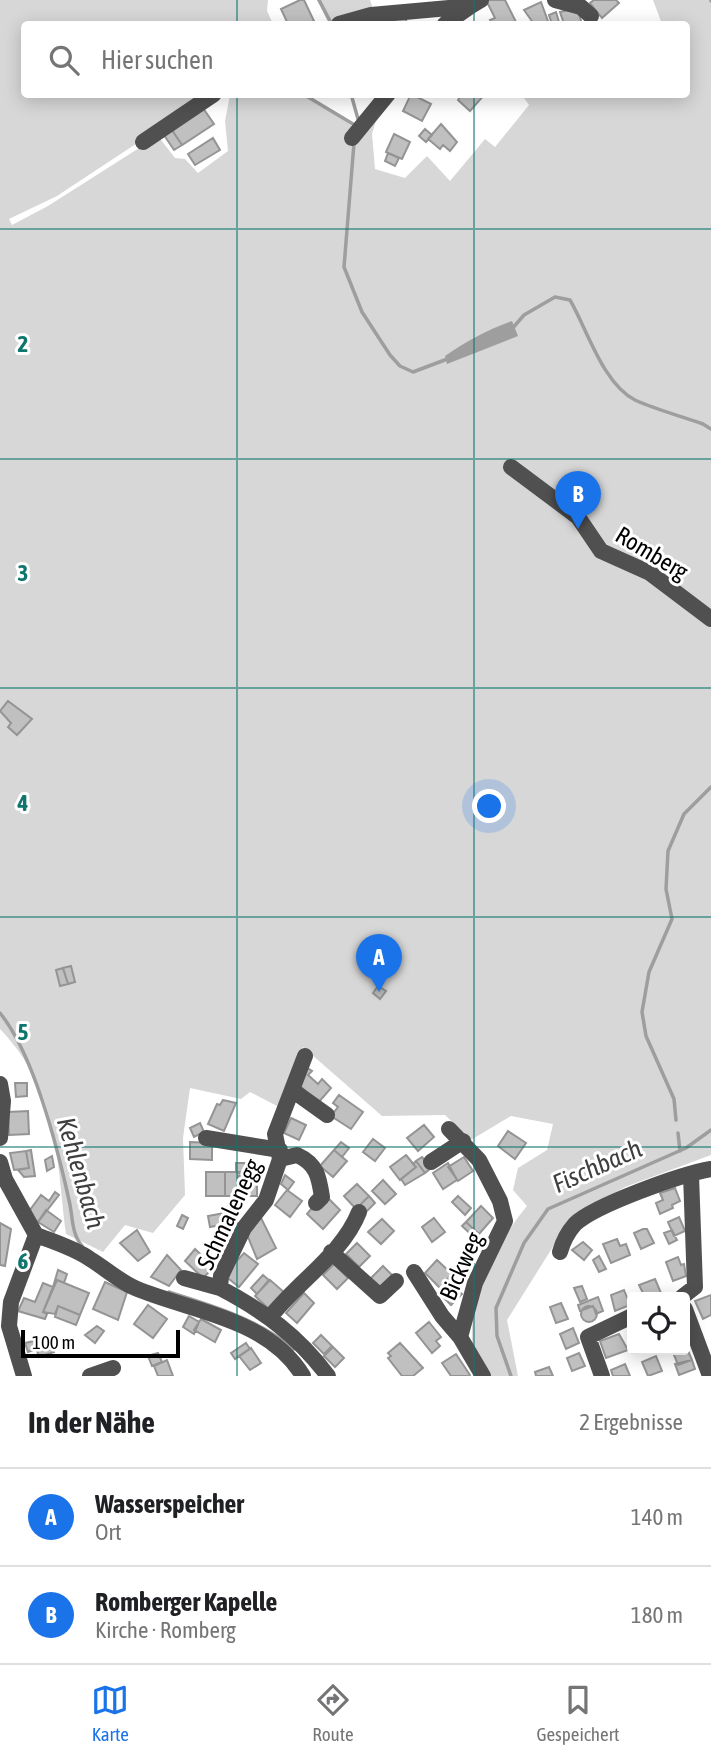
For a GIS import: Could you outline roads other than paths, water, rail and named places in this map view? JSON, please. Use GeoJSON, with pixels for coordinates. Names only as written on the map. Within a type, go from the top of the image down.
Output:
{"type":"FeatureCollection","features":[{"type":"Feature","properties":{"kind":"street"},"geometry":{"type":"LineString","coordinates":[[555,0],[581,6],[590,16]]}},
{"type":"Feature","properties":{"kind":"street"},"geometry":{"type":"LineString","coordinates":[[350,21],[371,15],[476,3]]}},
{"type":"Feature","properties":{"kind":"street"},"geometry":{"type":"LineString","coordinates":[[450,21],[476,3]]}},
{"type":"Feature","properties":{"kind":"street"},"geometry":{"type":"LineString","coordinates":[[143,142],[208,98]]}},
{"type":"Feature","properties":{"kind":"street"},"geometry":{"type":"LineString","coordinates":[[352,138],[385,98]]}},
{"type":"Feature","properties":{"kind":"street","name":"Romberg"},"geometry":{"type":"LineString","coordinates":[[511,467],[578,517],[601,551],[650,573],[711,620]]}},
{"type":"Feature","properties":{"kind":"street","name":"Schmalenegg"},"geometry":{"type":"LineString","coordinates":[[220,1288],[221,1276],[244,1228],[266,1200],[280,1155],[275,1134],[305,1056]]}},
{"type":"Feature","properties":{"kind":"street"},"geometry":{"type":"LineString","coordinates":[[0,1084],[3,1101],[0,1138]]}},
{"type":"Feature","properties":{"kind":"street"},"geometry":{"type":"LineString","coordinates":[[292,1090],[327,1115]]}},
{"type":"Feature","properties":{"kind":"street","name":"Bickweg"},"geometry":{"type":"LineString","coordinates":[[449,1129],[463,1141],[486,1173],[500,1201],[505,1221],[475,1283],[460,1337]]}},
{"type":"Feature","properties":{"kind":"street","name":"Schmalenegg"},"geometry":{"type":"LineString","coordinates":[[206,1138],[280,1155],[298,1156],[314,1167],[320,1177],[322,1197],[316,1203]]}},
{"type":"Feature","properties":{"kind":"street"},"geometry":{"type":"LineString","coordinates":[[432,1162],[463,1141]]}},
{"type":"Feature","properties":{"kind":"street"},"geometry":{"type":"LineString","coordinates":[[0,1162],[5,1179],[36,1235],[89,1258],[133,1288],[224,1317],[248,1329],[296,1364],[303,1376]]}},
{"type":"Feature","properties":{"kind":"street"},"geometry":{"type":"LineString","coordinates":[[560,1252],[564,1238],[586,1216],[711,1169]]}},
{"type":"Feature","properties":{"kind":"street"},"geometry":{"type":"LineString","coordinates":[[688,1292],[695,1287],[691,1175]]}},
{"type":"Feature","properties":{"kind":"street"},"geometry":{"type":"LineString","coordinates":[[271,1316],[346,1239],[359,1212]]}},
{"type":"Feature","properties":{"kind":"street"},"geometry":{"type":"LineString","coordinates":[[24,1376],[4,1326],[36,1235]]}},
{"type":"Feature","properties":{"kind":"street"},"geometry":{"type":"LineString","coordinates":[[331,1252],[380,1296],[396,1281]]}},
{"type":"Feature","properties":{"kind":"street","name":"Bickweg"},"geometry":{"type":"LineString","coordinates":[[414,1272],[442,1317],[460,1337],[483,1376]]}},
{"type":"Feature","properties":{"kind":"street","name":"Schmalenegg"},"geometry":{"type":"LineString","coordinates":[[184,1278],[220,1288],[271,1316],[314,1357],[328,1376]]}},
{"type":"Feature","properties":{"kind":"street"},"geometry":{"type":"LineString","coordinates":[[603,1376],[588,1337],[627,1318]]}},
{"type":"Feature","properties":{"kind":"street"},"geometry":{"type":"LineString","coordinates":[[690,1322],[710,1376]]}},
{"type":"Feature","properties":{"kind":"street"},"geometry":{"type":"LineString","coordinates":[[90,1376],[113,1368]]}},
{"type":"Feature","properties":{"kind":"waterway"},"geometry":{"type":"LineString","coordinates":[[319,0],[330,21]]}},
{"type":"Feature","properties":{"kind":"waterway"},"geometry":{"type":"LineString","coordinates":[[310,98],[353,124]]}},
{"type":"Feature","properties":{"kind":"waterway"},"geometry":{"type":"LineString","coordinates":[[352,98],[358,119]]}},
{"type":"Feature","properties":{"kind":"waterway"},"geometry":{"type":"LineString","coordinates":[[354,143],[344,267],[362,312],[400,366],[413,372],[450,358]]}},
{"type":"Feature","properties":{"kind":"waterway"},"geometry":{"type":"LineString","coordinates":[[511,330],[524,315],[555,297],[570,300],[605,369],[624,392],[643,404],[711,429]]}},
{"type":"Feature","properties":{"kind":"waterway"},"geometry":{"type":"LineString","coordinates":[[676,1120],[674,1099],[646,1036],[642,1012],[649,972],[672,919],[666,889],[668,851],[684,814],[711,787]]}},
{"type":"Feature","properties":{"kind":"waterway","name":"Kehlenbach"},"geometry":{"type":"LineString","coordinates":[[0,1013],[34,1076],[64,1178],[74,1230],[82,1246]]}},
{"type":"Feature","properties":{"kind":"waterway","name":"Fischbach"},"geometry":{"type":"LineString","coordinates":[[511,1376],[497,1336],[496,1308],[524,1243],[548,1209],[686,1148],[711,1130]]}},
{"type":"Feature","properties":{"kind":"waterway"},"geometry":{"type":"LineString","coordinates":[[678,1133],[680,1151]]}},
{"type":"Feature","properties":{"kind":"waterway","name":"Kehlenbach"},"geometry":{"type":"LineString","coordinates":[[169,1292],[250,1321],[294,1349]]}},
{"type":"Feature","properties":{"kind":"place","name":"Romberger Kapelle"},"geometry":{"type":"Point","coordinates":[578,529]}},
{"type":"Feature","properties":{"kind":"place","name":"Wasserspeicher"},"geometry":{"type":"Point","coordinates":[379,992]}}]}
